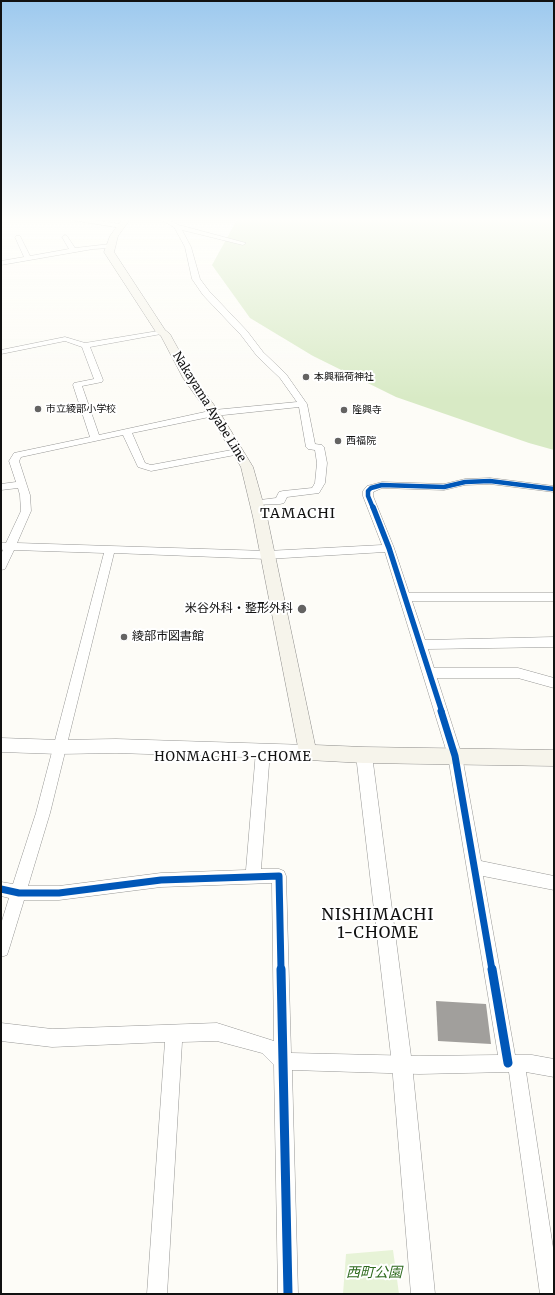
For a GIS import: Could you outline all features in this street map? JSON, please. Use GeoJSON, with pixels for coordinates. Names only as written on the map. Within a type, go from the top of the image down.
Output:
{"type":"FeatureCollection","features":[{"type":"Feature","properties":{"kind":"main road","name":"Nakayama Ayabe Line"},"geometry":{"type":"LineString","coordinates":[[125,278],[161,332],[165,334],[189,378],[214,413],[247,467],[256,503],[308,752]]}},
{"type":"Feature","properties":{"kind":"main road"},"geometry":{"type":"LineString","coordinates":[[308,752],[364,755],[554,758]]}},
{"type":"Feature","properties":{"kind":"street"},"geometry":{"type":"LineString","coordinates":[[196,278],[206,293],[244,333],[260,354],[283,376],[303,404],[311,447],[319,447],[322,463],[320,483],[315,490],[283,494],[280,501],[256,503]]}},
{"type":"Feature","properties":{"kind":"street"},"geometry":{"type":"LineString","coordinates":[[1,352],[65,339],[85,345],[161,332]]}},
{"type":"Feature","properties":{"kind":"street"},"geometry":{"type":"LineString","coordinates":[[85,345],[99,380],[77,386],[95,438]]}},
{"type":"Feature","properties":{"kind":"street"},"geometry":{"type":"LineString","coordinates":[[1,566],[5,546],[26,511],[25,495],[14,461],[17,455],[214,413],[303,404]]}},
{"type":"Feature","properties":{"kind":"street"},"geometry":{"type":"LineString","coordinates":[[126,431],[141,465],[151,468],[237,452]]}},
{"type":"Feature","properties":{"kind":"street"},"geometry":{"type":"LineString","coordinates":[[550,1294],[512,1063],[474,867],[455,756],[422,645],[389,548],[368,496],[368,491],[371,488],[382,485],[421,488],[444,487],[465,482],[490,481],[554,489]]}},
{"type":"Feature","properties":{"kind":"street"},"geometry":{"type":"LineString","coordinates":[[1,487],[21,484]]}},
{"type":"Feature","properties":{"kind":"street"},"geometry":{"type":"LineString","coordinates":[[5,546],[267,555],[389,548]]}},
{"type":"Feature","properties":{"kind":"street"},"geometry":{"type":"LineString","coordinates":[[1,950],[43,813],[110,550]]}},
{"type":"Feature","properties":{"kind":"street"},"geometry":{"type":"LineString","coordinates":[[405,597],[554,597]]}},
{"type":"Feature","properties":{"kind":"street"},"geometry":{"type":"LineString","coordinates":[[422,645],[554,642]]}},
{"type":"Feature","properties":{"kind":"street"},"geometry":{"type":"LineString","coordinates":[[430,673],[518,673],[554,684]]}},
{"type":"Feature","properties":{"kind":"street"},"geometry":{"type":"LineString","coordinates":[[1,745],[59,747],[116,746],[308,752]]}},
{"type":"Feature","properties":{"kind":"street"},"geometry":{"type":"LineString","coordinates":[[254,877],[263,751]]}},
{"type":"Feature","properties":{"kind":"street"},"geometry":{"type":"LineString","coordinates":[[364,755],[402,1064],[423,1294]]}},
{"type":"Feature","properties":{"kind":"street"},"geometry":{"type":"LineString","coordinates":[[474,867],[554,883]]}},
{"type":"Feature","properties":{"kind":"street"},"geometry":{"type":"LineString","coordinates":[[1,889],[19,893],[58,894],[160,880],[279,876],[288,1294]]}},
{"type":"Feature","properties":{"kind":"street"},"geometry":{"type":"LineString","coordinates":[[1,1032],[52,1038],[174,1035],[217,1032],[267,1046],[282,1061],[402,1064],[512,1063],[554,1068]]}},
{"type":"Feature","properties":{"kind":"street"},"geometry":{"type":"LineString","coordinates":[[157,1294],[174,1035]]}},
{"type":"Feature","properties":{"kind":"green space"},"geometry":{"type":"Polygon","coordinates":[[[222,278],[554,278],[554,450],[529,443],[396,397],[313,356],[250,318],[222,278]]]}},
{"type":"Feature","properties":{"kind":"green space","name":"西町公園"},"geometry":{"type":"Polygon","coordinates":[[[393,1250],[399,1294],[343,1294],[346,1254],[393,1250]]]}},
{"type":"Feature","properties":{"kind":"building"},"geometry":{"type":"Polygon","coordinates":[[[436,1001],[486,1004],[491,1044],[438,1041],[436,1001]]]}},
{"type":"Feature","properties":{"kind":"cycle path"},"geometry":{"type":"LineString","coordinates":[[508,1063],[455,756],[421,645],[389,548],[368,496],[368,491],[371,488],[382,485],[444,487],[465,482],[490,481],[554,489]]}},
{"type":"Feature","properties":{"kind":"cycle path"},"geometry":{"type":"LineString","coordinates":[[1,889],[19,893],[59,893],[161,880],[279,876],[288,1294]]}},
{"type":"Feature","properties":{"kind":"place","name":"本興稲荷神社"},"geometry":{"type":"Point","coordinates":[306,377]}},
{"type":"Feature","properties":{"kind":"place","name":"市立綾部小学校"},"geometry":{"type":"Point","coordinates":[38,409]}},
{"type":"Feature","properties":{"kind":"place","name":"隆興寺"},"geometry":{"type":"Point","coordinates":[344,410]}},
{"type":"Feature","properties":{"kind":"place","name":"西福院"},"geometry":{"type":"Point","coordinates":[338,441]}},
{"type":"Feature","properties":{"kind":"place","name":"米谷外科・整形外科"},"geometry":{"type":"Point","coordinates":[302,609]}},
{"type":"Feature","properties":{"kind":"place","name":"綾部市図書館"},"geometry":{"type":"Point","coordinates":[124,637]}},
{"type":"Feature","properties":{"kind":"district","name":"TAMACHI"},"geometry":{"type":"Point","coordinates":[298,514]}},
{"type":"Feature","properties":{"kind":"district","name":"HONMACHI 3-CHOME"},"geometry":{"type":"Point","coordinates":[233,757]}},
{"type":"Feature","properties":{"kind":"district","name":"NISHIMACHI 1-CHOME"},"geometry":{"type":"Point","coordinates":[378,924]}}]}
